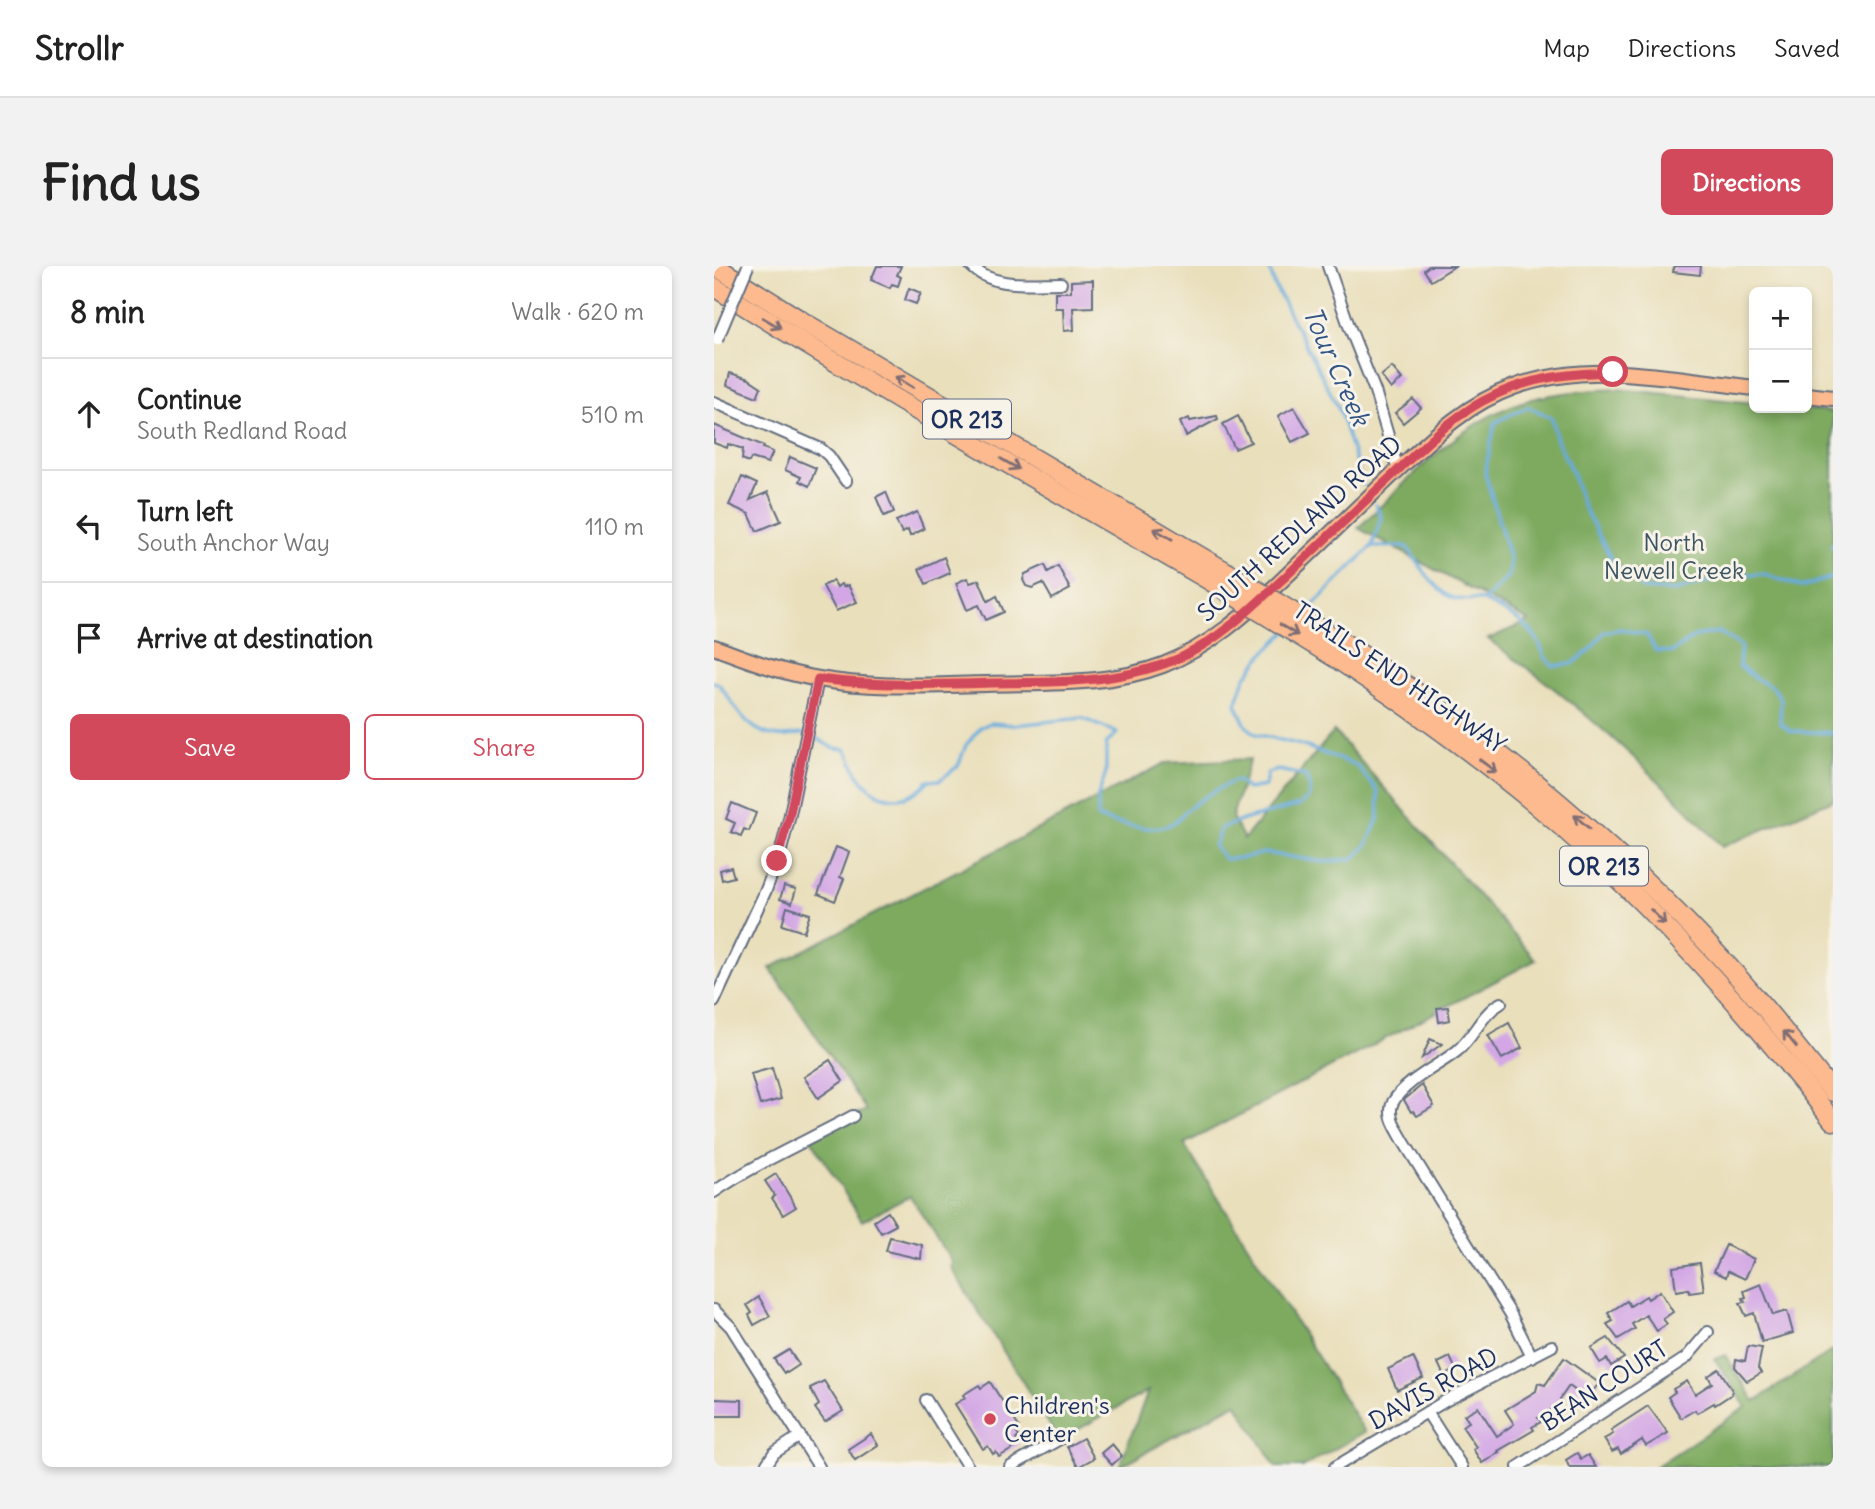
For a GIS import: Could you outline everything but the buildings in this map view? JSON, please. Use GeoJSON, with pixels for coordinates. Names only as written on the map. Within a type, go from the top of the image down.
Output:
{"type":"FeatureCollection","features":[{"type":"Feature","properties":{"kind":"highway","name":"TRAILS END HIGHWAY"},"geometry":{"type":"LineString","coordinates":[[715,266],[1339,650],[1407,684],[1464,726],[1524,772],[1640,875],[1708,944],[1757,999],[1833,1092]]}},
{"type":"Feature","properties":{"kind":"highway","name":"TRAILS END HIGHWAY"},"geometry":{"type":"LineString","coordinates":[[714,286],[931,419],[1216,575]]}},
{"type":"Feature","properties":{"kind":"highway","name":"TRAILS END HIGHWAY"},"geometry":{"type":"LineString","coordinates":[[1339,650],[1567,831],[1645,905],[1730,993],[1833,1121]]}},
{"type":"Feature","properties":{"kind":"main road","name":"SOUTH REDLAND ROAD"},"geometry":{"type":"LineString","coordinates":[[714,647],[771,667],[818,679],[870,685],[1070,681],[1119,677],[1156,667],[1200,647],[1237,621],[1428,441],[1468,410],[1493,395],[1546,377],[1613,372],[1749,387]]}},
{"type":"Feature","properties":{"kind":"main road"},"geometry":{"type":"LineString","coordinates":[[1812,396],[1833,398]]}},
{"type":"Feature","properties":{"kind":"street"},"geometry":{"type":"LineString","coordinates":[[715,343],[748,266]]}},
{"type":"Feature","properties":{"kind":"street"},"geometry":{"type":"LineString","coordinates":[[971,266],[978,274],[1008,283],[1061,283]]}},
{"type":"Feature","properties":{"kind":"street"},"geometry":{"type":"LineString","coordinates":[[1328,266],[1375,391],[1398,470]]}},
{"type":"Feature","properties":{"kind":"street"},"geometry":{"type":"LineString","coordinates":[[714,402],[821,449],[846,481]]}},
{"type":"Feature","properties":{"kind":"street"},"geometry":{"type":"LineString","coordinates":[[714,1002],[766,890],[785,836],[818,679]]}},
{"type":"Feature","properties":{"kind":"street"},"geometry":{"type":"LineString","coordinates":[[1501,1003],[1490,1009],[1470,1038],[1457,1051],[1401,1093],[1392,1104],[1391,1115],[1412,1155],[1510,1313],[1532,1357]]}},
{"type":"Feature","properties":{"kind":"street"},"geometry":{"type":"LineString","coordinates":[[714,1192],[747,1170],[853,1115]]}},
{"type":"Feature","properties":{"kind":"street"},"geometry":{"type":"LineString","coordinates":[[714,1310],[731,1327],[819,1467]]}},
{"type":"Feature","properties":{"kind":"street","name":"BEAN COURT"},"geometry":{"type":"LineString","coordinates":[[1518,1467],[1686,1358],[1708,1332]]}},
{"type":"Feature","properties":{"kind":"street","name":"DAVIS ROAD"},"geometry":{"type":"LineString","coordinates":[[1335,1467],[1427,1412],[1552,1346]]}},
{"type":"Feature","properties":{"kind":"street"},"geometry":{"type":"LineString","coordinates":[[926,1400],[968,1467]]}},
{"type":"Feature","properties":{"kind":"street"},"geometry":{"type":"LineString","coordinates":[[1427,1412],[1462,1467]]}},
{"type":"Feature","properties":{"kind":"street"},"geometry":{"type":"LineString","coordinates":[[765,1465],[774,1454],[800,1436]]}},
{"type":"Feature","properties":{"kind":"street"},"geometry":{"type":"LineString","coordinates":[[1010,1467],[1060,1439]]}},
{"type":"Feature","properties":{"kind":"green space","name":"North Newell Creek"},"geometry":{"type":"Polygon","coordinates":[[[1618,389],[1749,402],[1749,413],[1812,413],[1812,410],[1833,412],[1833,800],[1722,847],[1622,747],[1557,691],[1488,639],[1529,621],[1358,528],[1414,473],[1476,424],[1522,402],[1570,393],[1618,389]]]}},
{"type":"Feature","properties":{"kind":"green space"},"geometry":{"type":"Polygon","coordinates":[[[1334,731],[1536,960],[1184,1144],[1365,1432],[1303,1467],[1276,1467],[1236,1403],[1119,1467],[1148,1391],[1059,1440],[950,1266],[953,1263],[910,1196],[862,1221],[811,1139],[866,1110],[770,968],[1165,763],[1250,759],[1232,817],[1244,839],[1334,731]]]}},
{"type":"Feature","properties":{"kind":"green space"},"geometry":{"type":"Polygon","coordinates":[[[1833,1350],[1833,1467],[1655,1467],[1746,1407],[1715,1359],[1725,1355],[1755,1401],[1833,1350]]]}},
{"type":"Feature","properties":{"kind":"waterway","name":"Tour Creek"},"geometry":{"type":"LineString","coordinates":[[1269,266],[1274,284],[1340,411],[1363,485]]}},
{"type":"Feature","properties":{"kind":"waterway"},"geometry":{"type":"LineString","coordinates":[[1306,612],[1371,547],[1406,546],[1428,577],[1448,596],[1459,600],[1484,601],[1509,575],[1510,560],[1485,473],[1495,423],[1529,407],[1552,418],[1557,440],[1572,472],[1583,506],[1614,564],[1643,589],[1674,591],[1735,574],[1764,574],[1802,587],[1833,577]]}},
{"type":"Feature","properties":{"kind":"waterway","name":"Tour Creek"},"geometry":{"type":"LineString","coordinates":[[1372,546],[1381,518],[1376,505]]}},
{"type":"Feature","properties":{"kind":"waterway"},"geometry":{"type":"LineString","coordinates":[[1833,543],[1833,548]]}},
{"type":"Feature","properties":{"kind":"waterway"},"geometry":{"type":"LineString","coordinates":[[1484,601],[1515,618],[1528,629],[1554,666],[1572,664],[1589,651],[1604,632],[1621,629],[1647,635],[1656,651],[1672,652],[1695,636],[1719,632],[1741,646],[1739,666],[1774,688],[1781,700],[1780,723],[1791,731],[1833,733]]}},
{"type":"Feature","properties":{"kind":"waterway"},"geometry":{"type":"LineString","coordinates":[[714,682],[719,684],[743,718],[758,730],[782,736],[806,734],[830,746],[845,749],[865,783],[873,791],[891,798],[910,795],[928,781],[940,780],[958,766],[966,745],[981,727],[991,723],[1015,725],[1082,718],[1117,733],[1106,744],[1106,772],[1098,796],[1098,818],[1116,823],[1146,828],[1165,826],[1173,823],[1206,796],[1237,780],[1247,789],[1265,786],[1267,773],[1279,770],[1306,776],[1310,788],[1308,798],[1300,805],[1221,828],[1214,846],[1225,859],[1265,853],[1324,862],[1353,859],[1367,845],[1379,816],[1378,791],[1356,765],[1301,745],[1256,734],[1246,726],[1236,704],[1245,678],[1263,654],[1285,633]]}},
{"type":"Feature","properties":{"kind":"place","name":"Children's Center"},"geometry":{"type":"Point","coordinates":[990,1419]}},
{"type":"Feature","properties":{"kind":"route"},"geometry":{"type":"LineString","coordinates":[[777,861],[789,818],[818,679],[870,685],[1094,680],[1138,673],[1167,663],[1200,647],[1237,621],[1455,418],[1493,395],[1546,377],[1613,372]]}}]}
